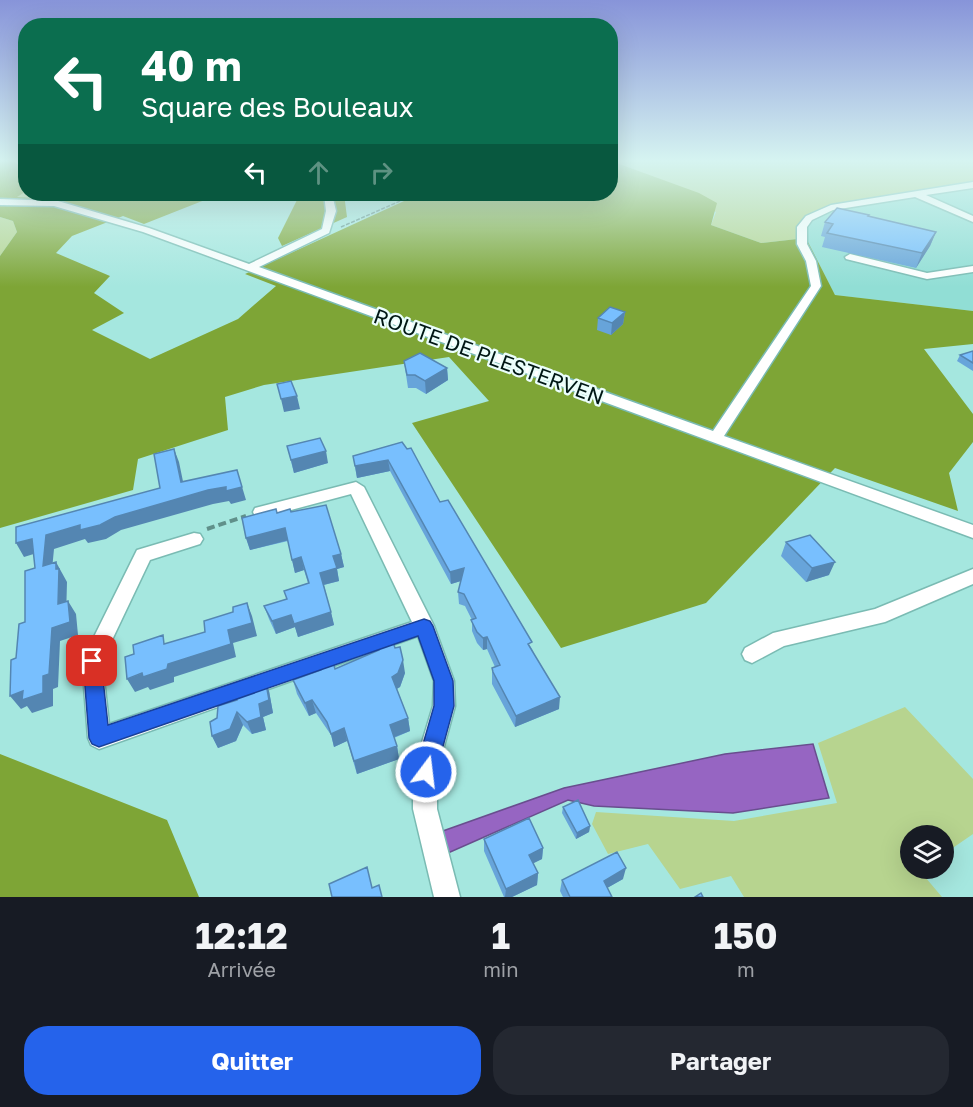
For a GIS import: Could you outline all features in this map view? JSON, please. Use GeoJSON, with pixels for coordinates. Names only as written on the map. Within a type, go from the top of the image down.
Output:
{"type":"FeatureCollection","features":[{"type":"Feature","properties":{"kind":"street","name":"ROUTE DE PLESTERVEN"},"geometry":{"type":"LineString","coordinates":[[47,203],[84,209],[973,532]]}},
{"type":"Feature","properties":{"kind":"street"},"geometry":{"type":"LineString","coordinates":[[249,268],[326,231],[331,211],[330,203]]}},
{"type":"Feature","properties":{"kind":"street"},"geometry":{"type":"LineString","coordinates":[[715,439],[742,395],[792,328],[816,286],[811,261],[802,244],[802,226],[809,218],[831,208],[862,203]]}},
{"type":"Feature","properties":{"kind":"street"},"geometry":{"type":"LineString","coordinates":[[936,203],[973,219]]}},
{"type":"Feature","properties":{"kind":"street"},"geometry":{"type":"LineString","coordinates":[[850,257],[927,276],[973,268]]}},
{"type":"Feature","properties":{"kind":"street"},"geometry":{"type":"LineString","coordinates":[[261,512],[356,487],[424,626],[444,681],[444,706],[426,772],[425,809],[447,897]]}},
{"type":"Feature","properties":{"kind":"street"},"geometry":{"type":"LineString","coordinates":[[194,539],[142,555],[92,661],[99,738],[424,626]]}},
{"type":"Feature","properties":{"kind":"street"},"geometry":{"type":"LineString","coordinates":[[752,654],[780,639],[878,616],[973,576]]}},
{"type":"Feature","properties":{"kind":"path"},"geometry":{"type":"LineString","coordinates":[[326,231],[394,203]]}},
{"type":"Feature","properties":{"kind":"path"},"geometry":{"type":"LineString","coordinates":[[194,539],[209,527],[261,512]]}},
{"type":"Feature","properties":{"kind":"shaded area"},"geometry":{"type":"Polygon","coordinates":[[[871,203],[973,203],[973,311],[835,295],[806,238],[807,227],[815,218],[840,208],[871,203]]]}},
{"type":"Feature","properties":{"kind":"shaded area"},"geometry":{"type":"Polygon","coordinates":[[[813,744],[829,798],[733,813],[594,806],[568,800],[448,853],[440,832],[564,788],[725,754],[813,744]]]}},
{"type":"Feature","properties":{"kind":"green space"},"geometry":{"type":"Polygon","coordinates":[[[0,203],[198,203],[144,224],[123,216],[72,236],[56,253],[110,276],[94,293],[124,313],[92,330],[150,359],[238,319],[276,286],[245,274],[400,203],[717,203],[711,225],[761,243],[806,238],[835,295],[973,311],[973,344],[924,349],[973,414],[973,442],[949,473],[958,511],[835,468],[706,603],[561,648],[412,423],[489,401],[449,357],[264,385],[225,397],[228,430],[138,459],[133,490],[0,528],[0,256],[17,232],[13,221],[0,217],[0,203]]]}},
{"type":"Feature","properties":{"kind":"green space"},"geometry":{"type":"Polygon","coordinates":[[[296,203],[345,203],[347,217],[282,246],[278,238],[296,203]]]}},
{"type":"Feature","properties":{"kind":"green space"},"geometry":{"type":"Polygon","coordinates":[[[697,203],[863,203],[827,212],[815,218],[809,225],[806,238],[761,243],[711,225],[716,212],[697,203]]]}},
{"type":"Feature","properties":{"kind":"green space"},"geometry":{"type":"Polygon","coordinates":[[[0,217],[13,221],[17,232],[0,256],[0,217]]]}},
{"type":"Feature","properties":{"kind":"green space"},"geometry":{"type":"Polygon","coordinates":[[[905,707],[973,779],[973,834],[954,847],[954,825],[900,825],[900,879],[927,879],[942,897],[744,897],[731,876],[680,889],[648,844],[608,854],[592,824],[596,812],[734,821],[837,803],[818,743],[905,707]]]}},
{"type":"Feature","properties":{"kind":"green space"},"geometry":{"type":"Polygon","coordinates":[[[0,754],[167,820],[199,897],[0,897],[0,754]]]}},
{"type":"Feature","properties":{"kind":"building"},"geometry":{"type":"Polygon","coordinates":[[[837,208],[936,232],[922,253],[827,233],[833,224],[825,222],[837,208]]]}},
{"type":"Feature","properties":{"kind":"building"},"geometry":{"type":"Polygon","coordinates":[[[610,307],[625,312],[612,323],[598,318],[610,307]]]}},
{"type":"Feature","properties":{"kind":"building"},"geometry":{"type":"Polygon","coordinates":[[[973,351],[973,363],[960,355],[973,351]]]}},
{"type":"Feature","properties":{"kind":"building"},"geometry":{"type":"Polygon","coordinates":[[[420,353],[447,368],[425,381],[415,375],[407,375],[404,361],[420,353]]]}},
{"type":"Feature","properties":{"kind":"building"},"geometry":{"type":"Polygon","coordinates":[[[291,381],[297,396],[281,399],[277,384],[291,381]]]}},
{"type":"Feature","properties":{"kind":"building"},"geometry":{"type":"Polygon","coordinates":[[[320,438],[326,451],[291,460],[287,446],[320,438]]]}},
{"type":"Feature","properties":{"kind":"building"},"geometry":{"type":"Polygon","coordinates":[[[402,442],[407,449],[411,448],[440,502],[448,500],[532,642],[528,644],[560,697],[516,716],[493,672],[492,668],[500,665],[487,637],[483,638],[477,632],[471,620],[476,618],[464,594],[458,592],[464,568],[450,572],[388,460],[355,466],[353,456],[402,442]]]}},
{"type":"Feature","properties":{"kind":"building"},"geometry":{"type":"Polygon","coordinates":[[[174,449],[181,482],[237,470],[242,487],[226,491],[226,487],[208,490],[115,517],[100,525],[80,530],[80,525],[46,535],[43,566],[56,562],[56,569],[59,569],[58,604],[68,601],[70,622],[52,628],[49,674],[43,676],[43,693],[22,700],[23,691],[10,696],[11,660],[16,658],[19,624],[25,622],[25,571],[35,568],[32,539],[16,543],[16,527],[160,488],[154,454],[174,449]]]}},
{"type":"Feature","properties":{"kind":"building"},"geometry":{"type":"Polygon","coordinates":[[[326,505],[341,554],[333,556],[337,568],[320,573],[331,612],[294,624],[291,615],[272,621],[264,606],[287,599],[284,591],[309,583],[301,557],[292,560],[285,528],[246,538],[242,518],[276,509],[277,513],[290,509],[291,512],[326,505]]]}},
{"type":"Feature","properties":{"kind":"building"},"geometry":{"type":"Polygon","coordinates":[[[810,535],[835,562],[812,568],[786,542],[810,535]]]}},
{"type":"Feature","properties":{"kind":"building"},"geometry":{"type":"Polygon","coordinates":[[[247,603],[252,623],[228,630],[231,644],[168,664],[167,669],[143,677],[142,673],[127,679],[125,657],[134,654],[133,645],[163,635],[164,644],[205,632],[204,621],[233,612],[233,607],[247,603]]]}},
{"type":"Feature","properties":{"kind":"building"},"geometry":{"type":"Polygon","coordinates":[[[392,639],[395,648],[400,647],[403,660],[398,673],[392,677],[408,718],[390,725],[397,746],[354,761],[344,728],[331,734],[327,722],[312,700],[305,703],[293,680],[321,670],[322,665],[333,662],[335,669],[379,650],[378,643],[392,639]]]}},
{"type":"Feature","properties":{"kind":"building"},"geometry":{"type":"Polygon","coordinates":[[[265,678],[269,700],[259,704],[261,717],[247,722],[237,712],[230,729],[212,736],[210,722],[217,718],[218,706],[237,700],[234,689],[265,678]]]}},
{"type":"Feature","properties":{"kind":"building"},"geometry":{"type":"Polygon","coordinates":[[[578,800],[590,826],[577,833],[563,807],[578,800]]]}},
{"type":"Feature","properties":{"kind":"building"},"geometry":{"type":"Polygon","coordinates":[[[529,818],[543,848],[529,855],[538,873],[506,889],[484,839],[529,818]]]}},
{"type":"Feature","properties":{"kind":"building"},"geometry":{"type":"Polygon","coordinates":[[[617,852],[626,868],[604,881],[612,897],[570,897],[562,880],[617,852]]]}},
{"type":"Feature","properties":{"kind":"building"},"geometry":{"type":"Polygon","coordinates":[[[367,867],[372,888],[379,885],[382,897],[332,897],[329,884],[367,867]]]}},
{"type":"Feature","properties":{"kind":"route"},"geometry":{"type":"LineString","coordinates":[[92,661],[99,738],[424,626],[444,681],[444,706],[426,772]]}}]}
